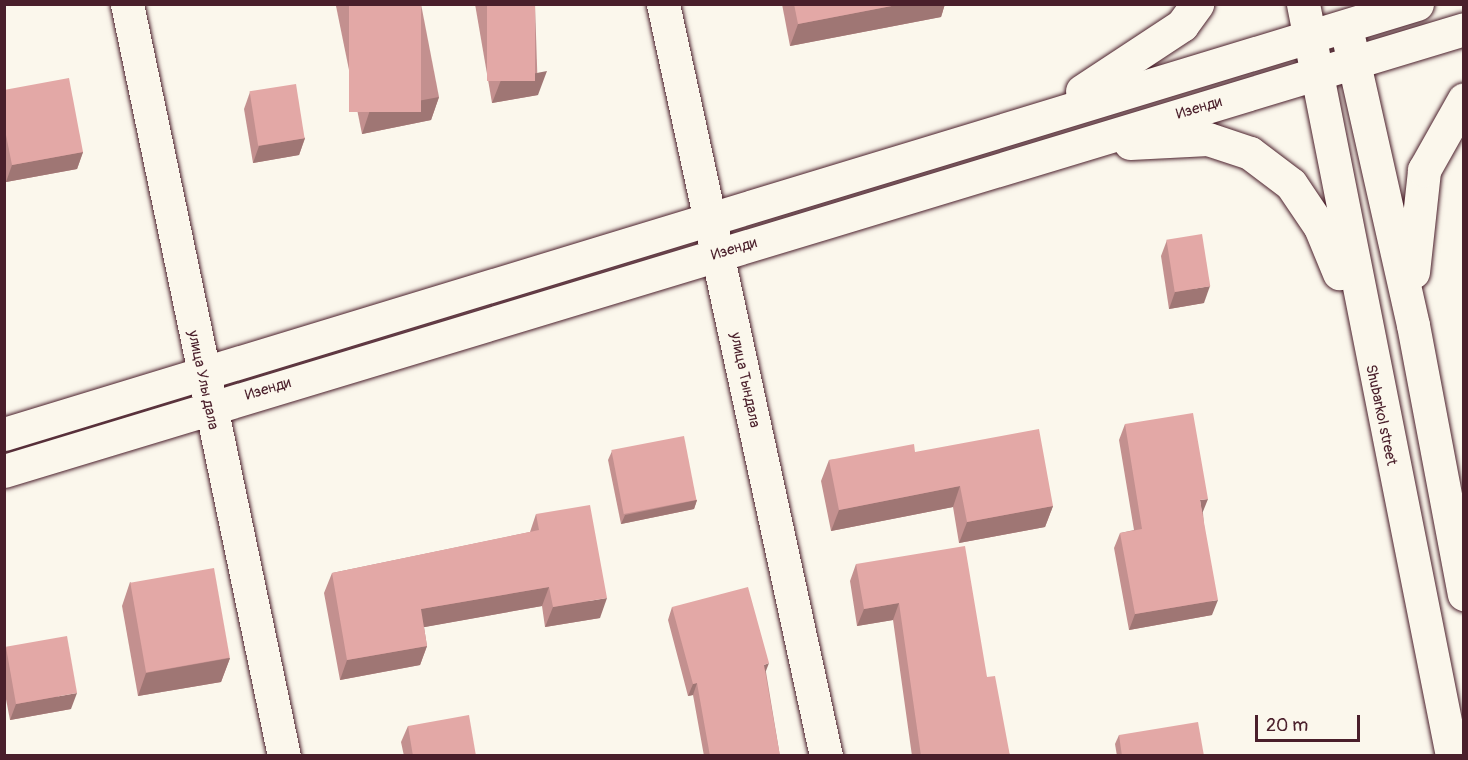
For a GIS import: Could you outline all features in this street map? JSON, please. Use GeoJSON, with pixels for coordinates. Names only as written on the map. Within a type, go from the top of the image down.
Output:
{"type":"FeatureCollection","features":[{"type":"Feature","properties":{"kind":"street","name":"улица Улы дала"},"geometry":{"type":"LineString","coordinates":[[127,4],[201,373],[284,756]]}},
{"type":"Feature","properties":{"kind":"street","name":"улица Тындала"},"geometry":{"type":"LineString","coordinates":[[663,4],[826,756]]}},
{"type":"Feature","properties":{"kind":"street"},"geometry":{"type":"LineString","coordinates":[[1026,122],[1119,70],[1182,25],[1197,4]]}},
{"type":"Feature","properties":{"kind":"street"},"geometry":{"type":"LineString","coordinates":[[4,434],[709,216],[1026,122],[1306,20],[1417,4]]}},
{"type":"Feature","properties":{"kind":"street"},"geometry":{"type":"LineString","coordinates":[[1343,15],[1413,325],[1464,594]]}},
{"type":"Feature","properties":{"kind":"street","name":"Shubarkol street"},"geometry":{"type":"LineString","coordinates":[[1306,20],[1364,331],[1452,756]]}},
{"type":"Feature","properties":{"kind":"street","name":"Изенди"},"geometry":{"type":"LineString","coordinates":[[4,471],[1464,29]]}},
{"type":"Feature","properties":{"kind":"street"},"geometry":{"type":"LineString","coordinates":[[1413,325],[1413,237],[1424,171],[1464,99]]}},
{"type":"Feature","properties":{"kind":"street"},"geometry":{"type":"LineString","coordinates":[[1053,152],[1208,139],[1250,153],[1291,184],[1320,227],[1364,331]]}},
{"type":"Feature","properties":{"kind":"building"},"geometry":{"type":"Polygon","coordinates":[[[349,4],[421,4],[421,112],[349,112],[349,4]]]}},
{"type":"Feature","properties":{"kind":"building"},"geometry":{"type":"Polygon","coordinates":[[[487,4],[535,4],[535,81],[487,81],[487,4]]]}},
{"type":"Feature","properties":{"kind":"building"},"geometry":{"type":"Polygon","coordinates":[[[794,4],[902,4],[798,24],[794,4]]]}},
{"type":"Feature","properties":{"kind":"building"},"geometry":{"type":"Polygon","coordinates":[[[69,78],[83,152],[12,165],[4,125],[4,90],[69,78]]]}},
{"type":"Feature","properties":{"kind":"building"},"geometry":{"type":"Polygon","coordinates":[[[296,84],[305,138],[258,146],[250,91],[296,84]]]}},
{"type":"Feature","properties":{"kind":"building"},"geometry":{"type":"Polygon","coordinates":[[[1202,234],[1210,286],[1175,292],[1166,240],[1202,234]]]}},
{"type":"Feature","properties":{"kind":"building"},"geometry":{"type":"Polygon","coordinates":[[[1193,413],[1208,499],[1200,500],[1218,600],[1135,614],[1120,533],[1142,529],[1125,424],[1193,413]]]}},
{"type":"Feature","properties":{"kind":"building"},"geometry":{"type":"Polygon","coordinates":[[[1039,429],[1053,506],[967,522],[960,486],[839,510],[829,460],[914,444],[915,452],[1039,429]]]}},
{"type":"Feature","properties":{"kind":"building"},"geometry":{"type":"Polygon","coordinates":[[[684,436],[696,500],[624,514],[611,450],[684,436]]]}},
{"type":"Feature","properties":{"kind":"building"},"geometry":{"type":"Polygon","coordinates":[[[590,505],[607,598],[553,607],[549,587],[421,609],[427,646],[347,660],[332,573],[539,530],[536,514],[590,505]]]}},
{"type":"Feature","properties":{"kind":"building"},"geometry":{"type":"Polygon","coordinates":[[[965,546],[987,677],[995,676],[1010,756],[921,756],[899,603],[864,609],[856,564],[965,546]]]}},
{"type":"Feature","properties":{"kind":"building"},"geometry":{"type":"Polygon","coordinates":[[[214,568],[230,658],[146,672],[130,583],[214,568]]]}},
{"type":"Feature","properties":{"kind":"building"},"geometry":{"type":"Polygon","coordinates":[[[748,587],[769,663],[764,665],[780,756],[710,756],[697,683],[693,684],[672,607],[748,587]]]}},
{"type":"Feature","properties":{"kind":"building"},"geometry":{"type":"Polygon","coordinates":[[[67,636],[77,693],[16,704],[6,647],[67,636]]]}},
{"type":"Feature","properties":{"kind":"building"},"geometry":{"type":"Polygon","coordinates":[[[469,715],[476,756],[413,756],[408,726],[469,715]]]}},
{"type":"Feature","properties":{"kind":"building"},"geometry":{"type":"Polygon","coordinates":[[[1198,722],[1204,756],[1122,756],[1119,735],[1198,722]]]}}]}
